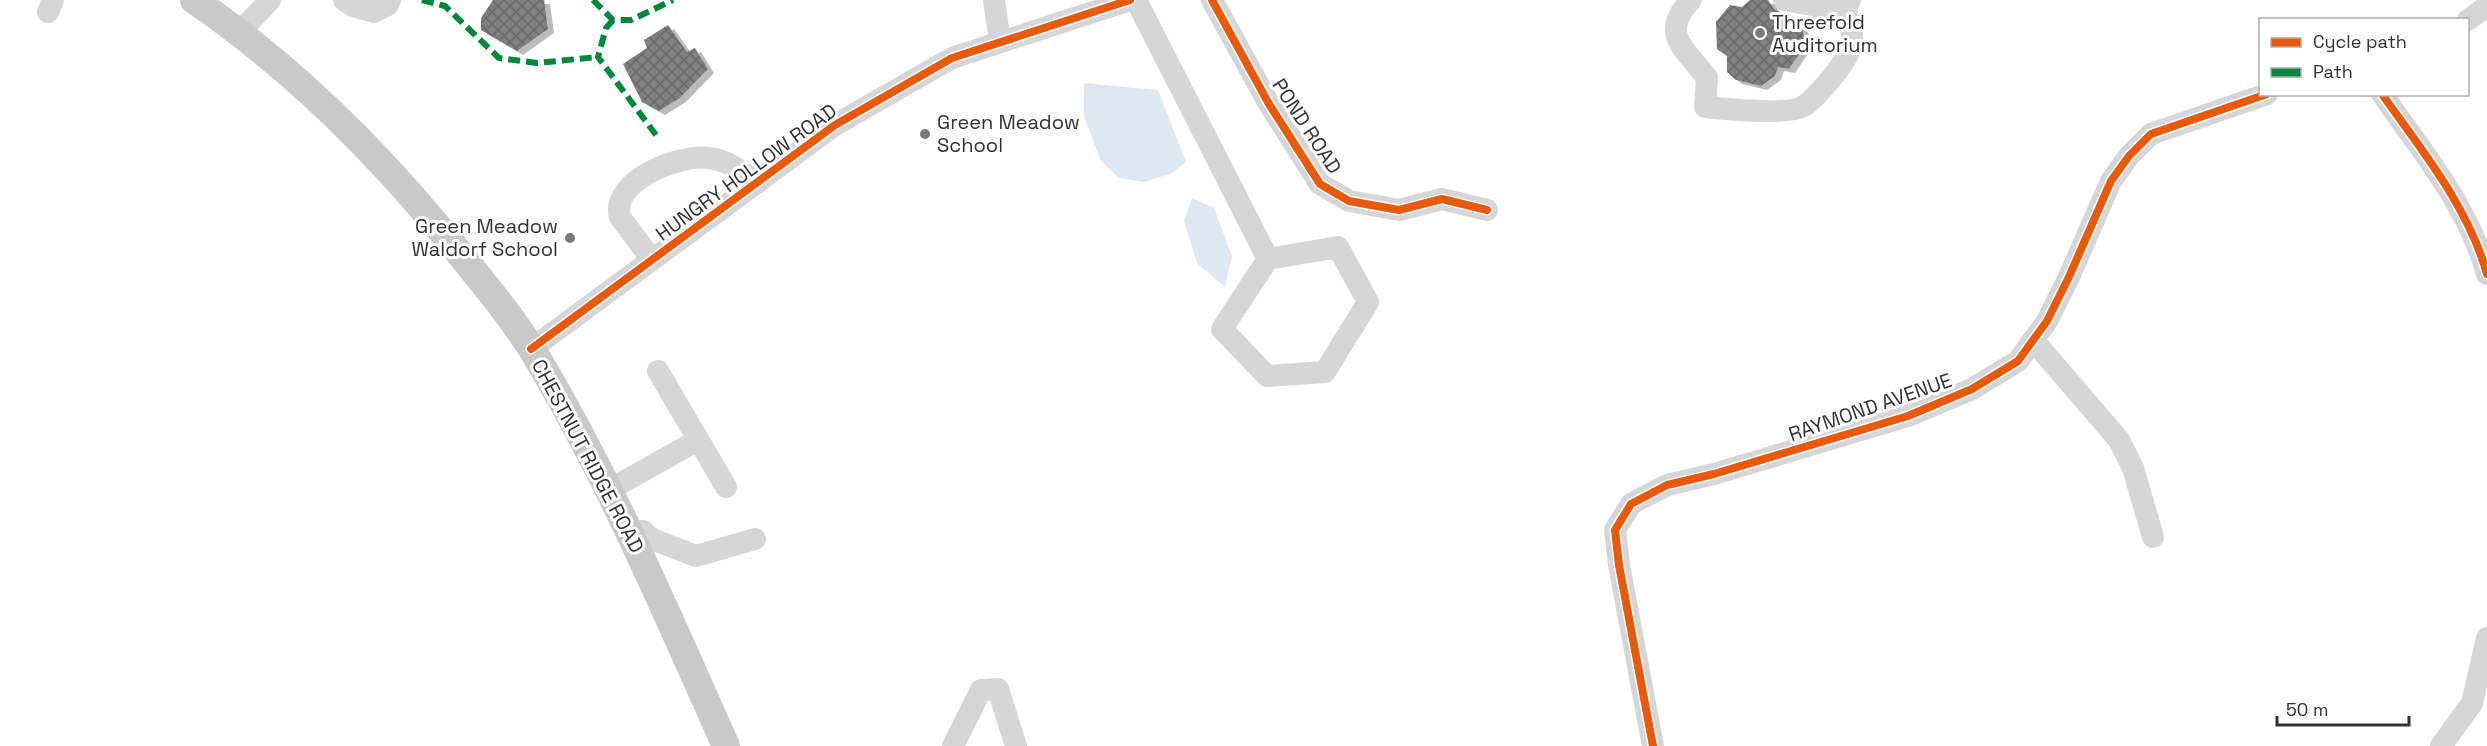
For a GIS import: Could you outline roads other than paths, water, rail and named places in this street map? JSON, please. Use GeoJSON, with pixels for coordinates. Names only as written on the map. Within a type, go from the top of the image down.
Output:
{"type":"FeatureCollection","features":[{"type":"Feature","properties":{"kind":"main road","name":"CHESTNUT RIDGE ROAD"},"geometry":{"type":"LineString","coordinates":[[194,0],[297,79],[370,149],[448,238],[531,349],[630,532],[726,746]]}},
{"type":"Feature","properties":{"kind":"street"},"geometry":{"type":"LineString","coordinates":[[239,33],[270,0]]}},
{"type":"Feature","properties":{"kind":"street"},"geometry":{"type":"LineString","coordinates":[[344,0],[353,6],[374,12],[388,5],[390,0]]}},
{"type":"Feature","properties":{"kind":"street"},"geometry":{"type":"LineString","coordinates":[[994,0],[1000,42]]}},
{"type":"Feature","properties":{"kind":"street","name":"HUNGRY HOLLOW ROAD"},"geometry":{"type":"LineString","coordinates":[[531,349],[835,125],[952,58],[1130,0]]}},
{"type":"Feature","properties":{"kind":"street"},"geometry":{"type":"LineString","coordinates":[[1136,0],[1268,260]]}},
{"type":"Feature","properties":{"kind":"street","name":"POND ROAD"},"geometry":{"type":"LineString","coordinates":[[1212,0],[1269,104],[1320,184],[1349,201],[1399,210],[1442,198],[1487,210]]}},
{"type":"Feature","properties":{"kind":"street"},"geometry":{"type":"LineString","coordinates":[[1691,0],[1678,13],[1674,31],[1679,44],[1707,78],[1705,108],[1735,111],[1801,108],[1819,93],[1849,51],[1853,26],[1847,6],[1784,0]]}},
{"type":"Feature","properties":{"kind":"street"},"geometry":{"type":"LineString","coordinates":[[2469,19],[2487,6]]}},
{"type":"Feature","properties":{"kind":"street","name":"RAYMOND AVENUE"},"geometry":{"type":"LineString","coordinates":[[1653,746],[1619,565],[1615,530],[1631,504],[1667,485],[1714,474],[1908,416],[1972,389],[2018,361],[2047,321],[2111,181],[2129,156],[2151,134],[2260,96]]}},
{"type":"Feature","properties":{"kind":"street"},"geometry":{"type":"LineString","coordinates":[[2383,96],[2451,191],[2478,241],[2487,274]]}},
{"type":"Feature","properties":{"kind":"street"},"geometry":{"type":"LineString","coordinates":[[652,260],[620,217],[618,209],[624,193],[639,180],[660,167],[681,159],[696,157],[729,163],[757,183]]}},
{"type":"Feature","properties":{"kind":"street"},"geometry":{"type":"LineString","coordinates":[[1338,247],[1368,302],[1325,372],[1268,376],[1222,329],[1268,260],[1338,247]]}},
{"type":"Feature","properties":{"kind":"street"},"geometry":{"type":"LineString","coordinates":[[2033,340],[2120,441],[2133,468],[2153,537]]}},
{"type":"Feature","properties":{"kind":"street"},"geometry":{"type":"LineString","coordinates":[[658,371],[726,487]]}},
{"type":"Feature","properties":{"kind":"street"},"geometry":{"type":"LineString","coordinates":[[609,490],[698,440]]}},
{"type":"Feature","properties":{"kind":"street"},"geometry":{"type":"LineString","coordinates":[[630,532],[643,531],[652,539],[696,556],[755,539]]}},
{"type":"Feature","properties":{"kind":"street"},"geometry":{"type":"LineString","coordinates":[[2441,746],[2472,703],[2486,651]]}},
{"type":"Feature","properties":{"kind":"street"},"geometry":{"type":"LineString","coordinates":[[953,746],[981,690],[998,688],[1016,746]]}},
{"type":"Feature","properties":{"kind":"place","name":"Threefold Auditorium"},"geometry":{"type":"Point","coordinates":[1760,33]}},
{"type":"Feature","properties":{"kind":"place","name":"Green Meadow School"},"geometry":{"type":"Point","coordinates":[925,134]}},
{"type":"Feature","properties":{"kind":"place","name":"Green Meadow Waldorf School"},"geometry":{"type":"Point","coordinates":[570,238]}}]}
